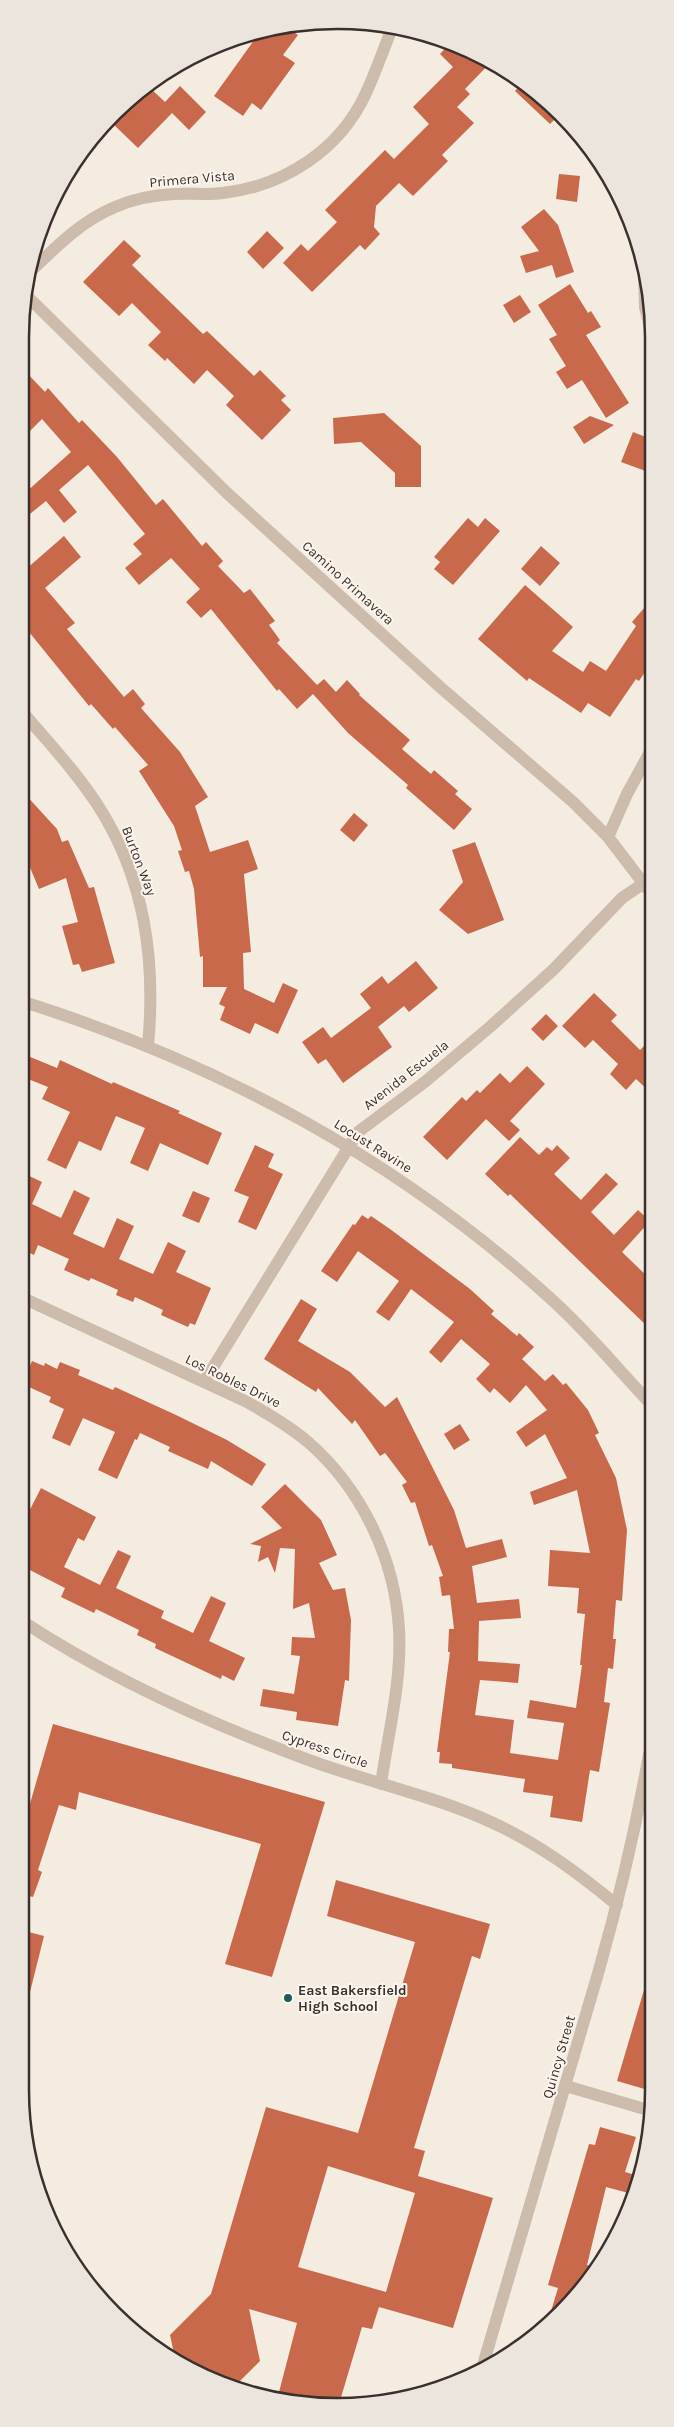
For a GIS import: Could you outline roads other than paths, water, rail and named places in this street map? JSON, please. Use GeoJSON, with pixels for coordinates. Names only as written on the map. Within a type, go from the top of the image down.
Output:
{"type":"FeatureCollection","features":[{"type":"Feature","properties":{"kind":"street","name":"Primera Vista"},"geometry":{"type":"LineString","coordinates":[[37,265],[69,234],[91,218],[116,206],[146,197],[174,194],[222,194],[252,188],[281,178],[306,164],[329,144],[350,121],[366,94],[390,34]]}},
{"type":"Feature","properties":{"kind":"street","name":"Camino Primavera"},"geometry":{"type":"LineString","coordinates":[[31,300],[227,493],[440,687],[573,802],[608,837],[645,884]]}},
{"type":"Feature","properties":{"kind":"street","name":"Burton Way"},"geometry":{"type":"LineString","coordinates":[[29,721],[76,774],[97,805],[118,842],[132,877],[144,917],[151,960],[152,1003],[148,1046]]}},
{"type":"Feature","properties":{"kind":"street"},"geometry":{"type":"LineString","coordinates":[[608,837],[627,794],[645,761]]}},
{"type":"Feature","properties":{"kind":"street","name":"Avenida Escuela"},"geometry":{"type":"LineString","coordinates":[[204,1382],[358,1132],[426,1081],[492,1026],[554,969],[622,898],[645,888]]}},
{"type":"Feature","properties":{"kind":"street","name":"Locust Ravine"},"geometry":{"type":"LineString","coordinates":[[29,1004],[148,1046],[231,1083],[348,1147],[421,1194],[497,1252],[551,1298],[596,1342],[645,1397]]}},
{"type":"Feature","properties":{"kind":"street","name":"Los Robles Drive"},"geometry":{"type":"LineString","coordinates":[[29,1301],[204,1382],[280,1420],[309,1443],[335,1469],[350,1488],[373,1527],[387,1562],[396,1598],[399,1630],[398,1662],[381,1784]]}},
{"type":"Feature","properties":{"kind":"street","name":"Cypress Circle"},"geometry":{"type":"LineString","coordinates":[[29,1625],[92,1663],[162,1699],[243,1735],[307,1760],[442,1803],[492,1822],[545,1851],[583,1877],[617,1905]]}},
{"type":"Feature","properties":{"kind":"street","name":"Quincy Street"},"geometry":{"type":"LineString","coordinates":[[484,2360],[566,2086],[617,1905],[645,1775]]}},
{"type":"Feature","properties":{"kind":"street"},"geometry":{"type":"LineString","coordinates":[[566,2086],[645,2109]]}},
{"type":"Feature","properties":{"kind":"place","name":"East Bakersfield High School"},"geometry":{"type":"Point","coordinates":[288,1998]}}]}
